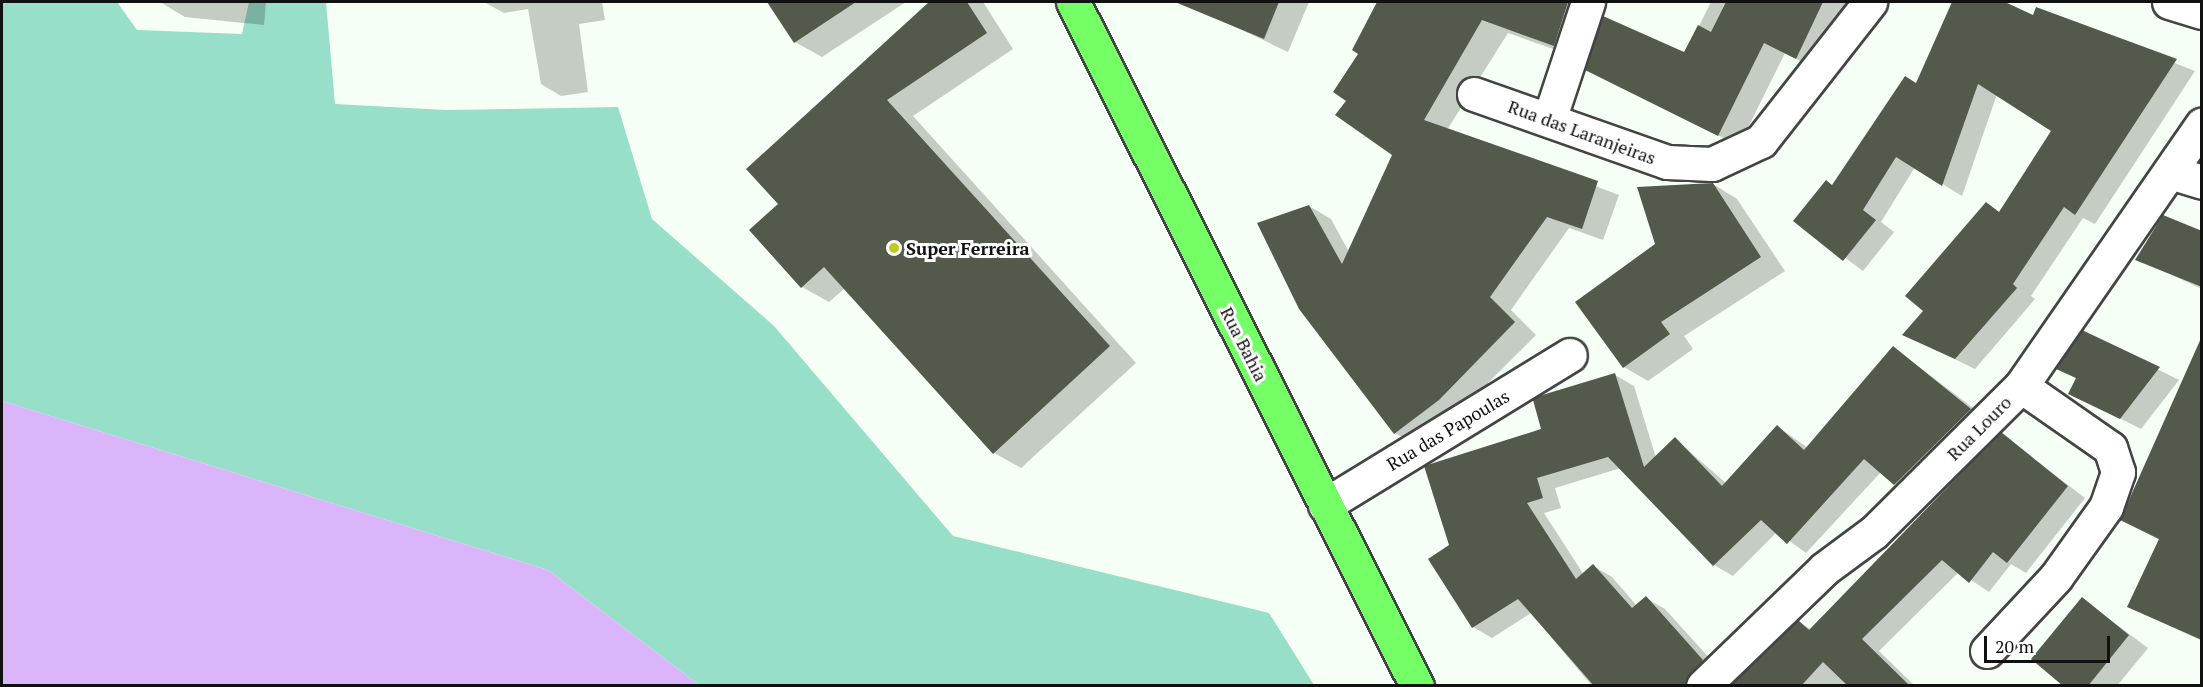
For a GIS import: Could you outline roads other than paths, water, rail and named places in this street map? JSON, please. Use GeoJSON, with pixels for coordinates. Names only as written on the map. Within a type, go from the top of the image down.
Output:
{"type":"FeatureCollection","features":[{"type":"Feature","properties":{"kind":"main road","name":"Rua Bahia"},"geometry":{"type":"LineString","coordinates":[[1073,2],[1417,686]]}},
{"type":"Feature","properties":{"kind":"street"},"geometry":{"type":"LineString","coordinates":[[1549,120],[1588,2]]}},
{"type":"Feature","properties":{"kind":"street","name":"Rua das Laranjeiras"},"geometry":{"type":"LineString","coordinates":[[1474,94],[1667,162],[1712,164],[1761,141],[1870,2]]}},
{"type":"Feature","properties":{"kind":"street"},"geometry":{"type":"LineString","coordinates":[[2169,2],[2202,12]]}},
{"type":"Feature","properties":{"kind":"street","name":"Rua Louro"},"geometry":{"type":"LineString","coordinates":[[1703,686],[1824,569],[1874,532],[2021,386],[2187,178],[2202,124]]}},
{"type":"Feature","properties":{"kind":"street","name":"Rua das Papoulas"},"geometry":{"type":"LineString","coordinates":[[1325,505],[1570,355]]}},
{"type":"Feature","properties":{"kind":"street"},"geometry":{"type":"LineString","coordinates":[[1987,651],[2056,577],[2106,507],[2118,472],[2110,448],[2021,386]]}},
{"type":"Feature","properties":{"kind":"place","name":"Super Ferreira"},"geometry":{"type":"Point","coordinates":[894,248]}}]}
